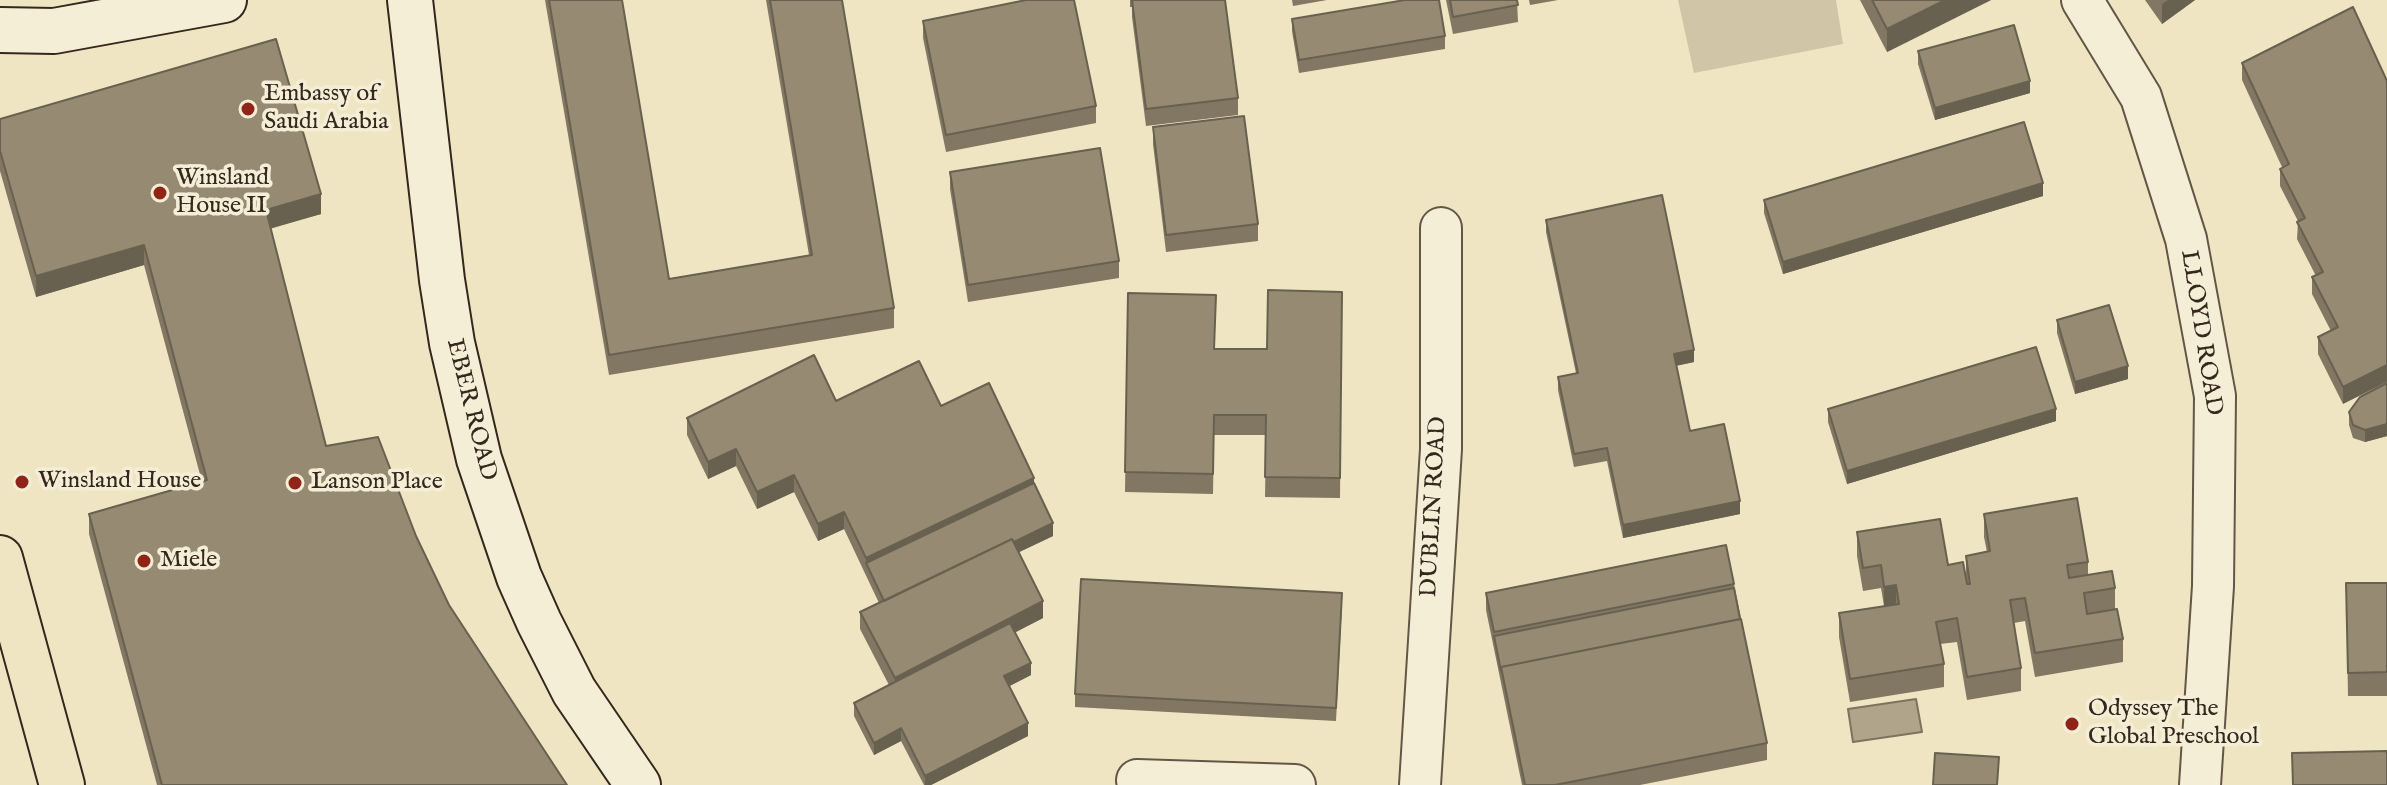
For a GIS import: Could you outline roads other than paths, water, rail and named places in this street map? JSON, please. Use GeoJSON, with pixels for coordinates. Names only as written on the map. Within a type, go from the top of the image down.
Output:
{"type":"FeatureCollection","features":[{"type":"Feature","properties":{"kind":"main road"},"geometry":{"type":"LineString","coordinates":[[0,30],[54,31],[224,0]]}},
{"type":"Feature","properties":{"kind":"main road","name":"EBER ROAD"},"geometry":{"type":"LineString","coordinates":[[410,0],[442,280],[452,343],[479,459],[519,577],[539,622],[574,691],[638,785]]}},
{"type":"Feature","properties":{"kind":"main road"},"geometry":{"type":"LineString","coordinates":[[0,558],[62,785]]}},
{"type":"Feature","properties":{"kind":"street","name":"LLOYD ROAD"},"geometry":{"type":"LineString","coordinates":[[2082,0],[2141,97],[2186,239],[2215,396],[2213,586],[2200,785]]}},
{"type":"Feature","properties":{"kind":"street","name":"DUBLIN ROAD"},"geometry":{"type":"LineString","coordinates":[[1420,785],[1441,449],[1441,228]]}},
{"type":"Feature","properties":{"kind":"street"},"geometry":{"type":"LineString","coordinates":[[1137,780],[1295,785]]}},
{"type":"Feature","properties":{"kind":"place","name":"Embassy of Saudi Arabia"},"geometry":{"type":"Point","coordinates":[248,109]}},
{"type":"Feature","properties":{"kind":"place","name":"Winsland House II"},"geometry":{"type":"Point","coordinates":[160,193]}},
{"type":"Feature","properties":{"kind":"place","name":"Winsland House"},"geometry":{"type":"Point","coordinates":[22,482]}},
{"type":"Feature","properties":{"kind":"place","name":"Lanson Place"},"geometry":{"type":"Point","coordinates":[295,483]}},
{"type":"Feature","properties":{"kind":"place","name":"Miele"},"geometry":{"type":"Point","coordinates":[144,561]}},
{"type":"Feature","properties":{"kind":"place","name":"Odyssey The Global Preschool"},"geometry":{"type":"Point","coordinates":[2072,724]}}]}
